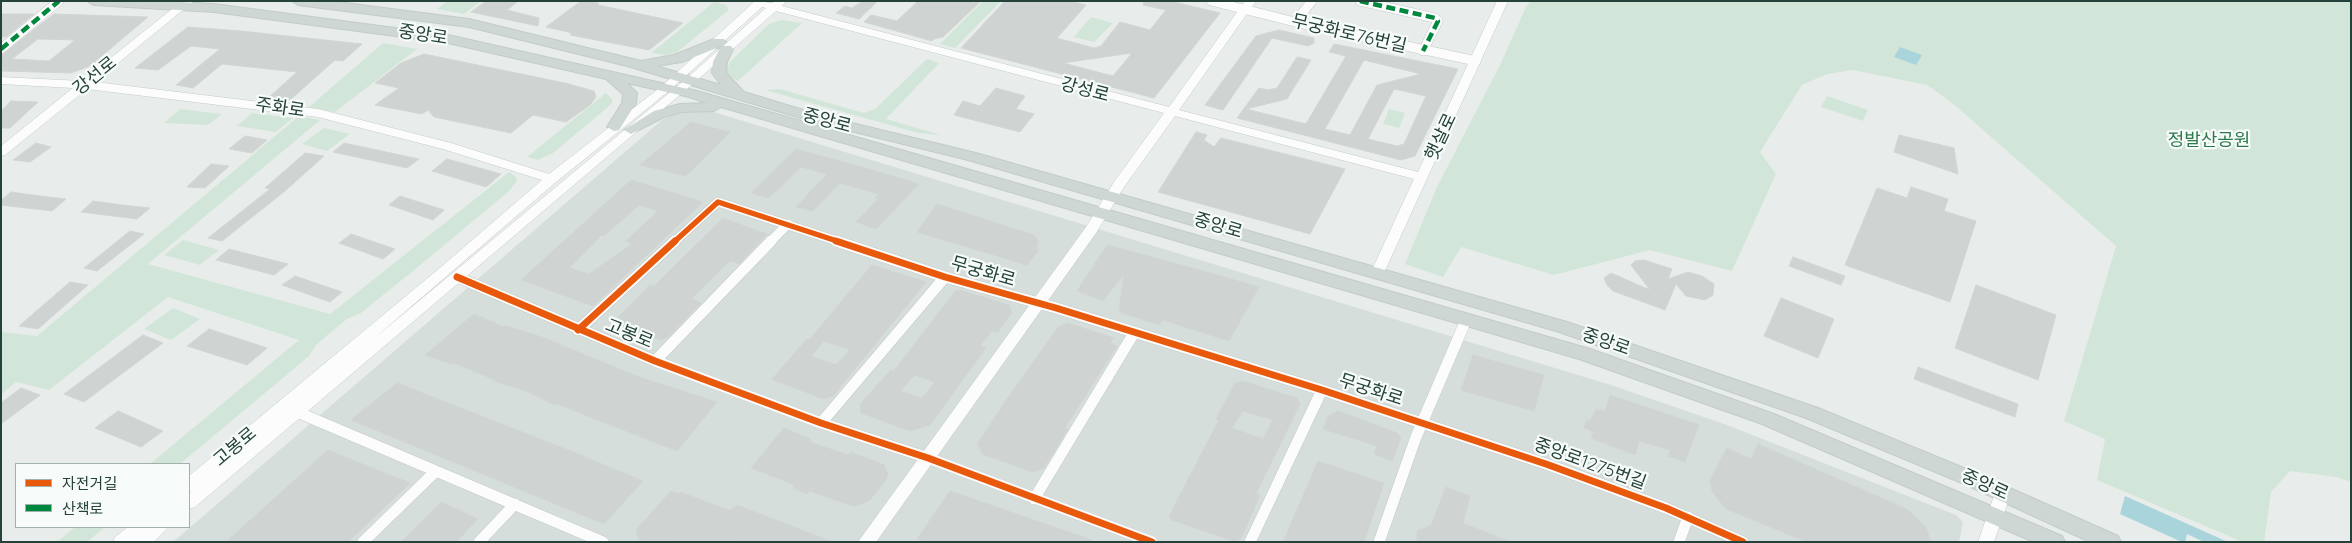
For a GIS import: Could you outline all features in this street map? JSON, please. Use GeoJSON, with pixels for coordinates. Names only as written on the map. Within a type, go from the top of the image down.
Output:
{"type":"FeatureCollection","features":[{"type":"Feature","properties":{"kind":"main road","name":"중앙로"},"geometry":{"type":"LineString","coordinates":[[93,1],[186,4],[448,39],[608,76],[678,84]]}},
{"type":"Feature","properties":{"kind":"main road","name":"중앙로"},"geometry":{"type":"LineString","coordinates":[[298,1],[469,23],[636,64],[678,84],[1102,214],[1584,354],[1768,419],[1995,514],[2055,542]]}},
{"type":"Feature","properties":{"kind":"main road","name":"햇살로"},"geometry":{"type":"LineString","coordinates":[[1378,272],[1503,1]]}},
{"type":"Feature","properties":{"kind":"main road","name":"강성로"},"geometry":{"type":"LineString","coordinates":[[757,2],[778,4],[1173,113],[1422,177]]}},
{"type":"Feature","properties":{"kind":"main road","name":"고봉로"},"geometry":{"type":"LineString","coordinates":[[722,46],[757,2]]}},
{"type":"Feature","properties":{"kind":"main road","name":"강선로"},"geometry":{"type":"LineString","coordinates":[[1,152],[186,4]]}},
{"type":"Feature","properties":{"kind":"main road","name":"고봉로"},"geometry":{"type":"LineString","coordinates":[[190,501],[631,130],[678,84],[722,46],[778,4]]}},
{"type":"Feature","properties":{"kind":"main road"},"geometry":{"type":"LineString","coordinates":[[866,542],[1102,214],[1112,196],[1173,113],[1248,5]]}},
{"type":"Feature","properties":{"kind":"main road"},"geometry":{"type":"LineString","coordinates":[[636,64],[677,59],[722,46],[719,73],[740,102]]}},
{"type":"Feature","properties":{"kind":"main road"},"geometry":{"type":"LineString","coordinates":[[608,76],[626,88],[630,93],[629,103],[614,127]]}},
{"type":"Feature","properties":{"kind":"main road","name":"주화로"},"geometry":{"type":"LineString","coordinates":[[1,80],[84,84],[318,113],[447,146],[551,179]]}},
{"type":"Feature","properties":{"kind":"main road","name":"고봉로"},"geometry":{"type":"LineString","coordinates":[[190,484],[614,127],[678,84]]}},
{"type":"Feature","properties":{"kind":"main road","name":"중앙로"},"geometry":{"type":"LineString","coordinates":[[740,102],[971,156],[1561,326],[1812,413],[2003,492],[2111,542]]}},
{"type":"Feature","properties":{"kind":"main road"},"geometry":{"type":"LineString","coordinates":[[631,130],[659,114],[680,108],[740,102]]}},
{"type":"Feature","properties":{"kind":"main road"},"geometry":{"type":"LineString","coordinates":[[1986,542],[2003,492]]}},
{"type":"Feature","properties":{"kind":"main road"},"geometry":{"type":"LineString","coordinates":[[121,542],[138,528]]}},
{"type":"Feature","properties":{"kind":"main road"},"geometry":{"type":"LineString","coordinates":[[142,542],[159,528]]}},
{"type":"Feature","properties":{"kind":"street"},"geometry":{"type":"LineString","coordinates":[[3,46],[59,1]]}},
{"type":"Feature","properties":{"kind":"street","name":"무궁화로76번길"},"geometry":{"type":"LineString","coordinates":[[1211,1],[1248,5],[1295,22],[1476,61]]}},
{"type":"Feature","properties":{"kind":"street"},"geometry":{"type":"LineString","coordinates":[[1295,22],[1312,1]]}},
{"type":"Feature","properties":{"kind":"street","name":"무궁화로76번길"},"geometry":{"type":"LineString","coordinates":[[1360,1],[1436,18],[1438,21],[1423,51]]}},
{"type":"Feature","properties":{"kind":"street","name":"무궁화로"},"geometry":{"type":"LineString","coordinates":[[578,330],[718,202],[945,277],[1037,302],[1322,390],[1422,424]]}},
{"type":"Feature","properties":{"kind":"street"},"geometry":{"type":"LineString","coordinates":[[655,361],[788,224]]}},
{"type":"Feature","properties":{"kind":"street","name":"고봉로"},"geometry":{"type":"LineString","coordinates":[[457,277],[578,330],[655,361],[821,423]]}},
{"type":"Feature","properties":{"kind":"street"},"geometry":{"type":"LineString","coordinates":[[945,277],[821,423],[928,458],[1152,542]]}},
{"type":"Feature","properties":{"kind":"street"},"geometry":{"type":"LineString","coordinates":[[1380,542],[1422,424],[1466,320]]}},
{"type":"Feature","properties":{"kind":"street"},"geometry":{"type":"LineString","coordinates":[[1034,499],[1134,333]]}},
{"type":"Feature","properties":{"kind":"street"},"geometry":{"type":"LineString","coordinates":[[1250,542],[1322,390]]}},
{"type":"Feature","properties":{"kind":"street"},"geometry":{"type":"LineString","coordinates":[[297,412],[603,542]]}},
{"type":"Feature","properties":{"kind":"street","name":"중앙로1275번길"},"geometry":{"type":"LineString","coordinates":[[1422,424],[1546,464],[1688,517],[1743,542]]}},
{"type":"Feature","properties":{"kind":"street"},"geometry":{"type":"LineString","coordinates":[[363,542],[436,471]]}},
{"type":"Feature","properties":{"kind":"street"},"geometry":{"type":"LineString","coordinates":[[479,542],[515,504]]}},
{"type":"Feature","properties":{"kind":"street"},"geometry":{"type":"LineString","coordinates":[[1679,542],[1688,517]]}},
{"type":"Feature","properties":{"kind":"shaded area"},"geometry":{"type":"Polygon","coordinates":[[[680,110],[707,110],[1611,385],[1727,425],[1956,515],[1963,522],[1959,542],[173,542],[662,120],[680,110]]]}},
{"type":"Feature","properties":{"kind":"green space"},"geometry":{"type":"Polygon","coordinates":[[[447,1],[481,1],[464,14],[437,9],[447,1]]]}},
{"type":"Feature","properties":{"kind":"green space"},"geometry":{"type":"Polygon","coordinates":[[[983,1],[1001,1],[955,48],[940,44],[983,1]]]}},
{"type":"Feature","properties":{"kind":"green space","name":"정발산공원"},"geometry":{"type":"Polygon","coordinates":[[[1531,1],[2351,1],[2351,482],[2336,477],[2290,471],[2271,492],[2264,542],[2243,542],[2097,480],[2105,439],[2064,421],[2116,246],[1951,102],[1927,85],[1853,70],[1827,74],[1802,85],[1760,152],[1776,174],[1732,271],[1650,250],[1554,275],[1461,247],[1443,277],[1405,264],[1437,187],[1500,65],[1526,7],[1531,1]]]}},
{"type":"Feature","properties":{"kind":"green space"},"geometry":{"type":"Polygon","coordinates":[[[714,2],[726,5],[729,10],[676,53],[665,55],[651,53],[714,2]]]}},
{"type":"Feature","properties":{"kind":"green space"},"geometry":{"type":"Polygon","coordinates":[[[1091,17],[1113,23],[1094,42],[1074,37],[1091,17]]]}},
{"type":"Feature","properties":{"kind":"green space"},"geometry":{"type":"Polygon","coordinates":[[[782,20],[802,23],[738,81],[727,75],[726,71],[730,62],[769,24],[782,20]]]}},
{"type":"Feature","properties":{"kind":"green space"},"geometry":{"type":"Polygon","coordinates":[[[383,43],[417,49],[335,112],[309,107],[383,43]]]}},
{"type":"Feature","properties":{"kind":"green space"},"geometry":{"type":"Polygon","coordinates":[[[927,59],[939,63],[886,119],[941,135],[918,133],[765,90],[780,89],[864,113],[875,109],[927,59]]]}},
{"type":"Feature","properties":{"kind":"green space"},"geometry":{"type":"Polygon","coordinates":[[[606,93],[612,99],[612,103],[553,153],[538,160],[527,157],[606,93]]]}},
{"type":"Feature","properties":{"kind":"green space"},"geometry":{"type":"Polygon","coordinates":[[[1827,96],[1868,110],[1863,121],[1821,107],[1827,96]]]}},
{"type":"Feature","properties":{"kind":"green space"},"geometry":{"type":"Polygon","coordinates":[[[180,109],[222,114],[208,125],[164,123],[180,109]]]}},
{"type":"Feature","properties":{"kind":"green space"},"geometry":{"type":"Polygon","coordinates":[[[1389,109],[1405,113],[1399,128],[1383,124],[1389,109]]]}},
{"type":"Feature","properties":{"kind":"green space"},"geometry":{"type":"Polygon","coordinates":[[[252,113],[293,118],[276,132],[237,126],[252,113]]]}},
{"type":"Feature","properties":{"kind":"green space"},"geometry":{"type":"Polygon","coordinates":[[[299,116],[320,120],[148,264],[330,314],[509,172],[515,176],[517,181],[508,192],[419,266],[361,313],[347,319],[331,332],[316,345],[309,356],[181,463],[151,463],[299,340],[168,297],[49,390],[16,382],[1,395],[1,332],[37,336],[299,116]]]}},
{"type":"Feature","properties":{"kind":"green space"},"geometry":{"type":"Polygon","coordinates":[[[324,128],[350,134],[327,151],[302,144],[324,128]]]}},
{"type":"Feature","properties":{"kind":"green space"},"geometry":{"type":"Polygon","coordinates":[[[183,240],[219,250],[200,265],[164,255],[183,240]]]}},
{"type":"Feature","properties":{"kind":"green space"},"geometry":{"type":"Polygon","coordinates":[[[173,308],[200,319],[171,340],[144,329],[173,308]]]}},
{"type":"Feature","properties":{"kind":"green space"},"geometry":{"type":"Polygon","coordinates":[[[74,528],[104,528],[87,542],[57,542],[74,528]]]}},
{"type":"Feature","properties":{"kind":"water"},"geometry":{"type":"Polygon","coordinates":[[[1900,47],[1922,55],[1916,65],[1894,57],[1900,47]]]}},
{"type":"Feature","properties":{"kind":"water"},"geometry":{"type":"Polygon","coordinates":[[[2125,496],[2228,542],[2204,542],[2187,534],[2185,542],[2182,542],[2120,514],[2125,496]]]}},
{"type":"Feature","properties":{"kind":"building"},"geometry":{"type":"Polygon","coordinates":[[[486,1],[518,1],[507,10],[539,18],[538,26],[471,12],[486,1]]]}},
{"type":"Feature","properties":{"kind":"building"},"geometry":{"type":"Polygon","coordinates":[[[581,1],[599,1],[596,3],[598,5],[683,23],[649,50],[570,35],[572,33],[546,27],[581,1]]]}},
{"type":"Feature","properties":{"kind":"building"},"geometry":{"type":"Polygon","coordinates":[[[863,1],[878,1],[859,19],[836,13],[845,6],[852,8],[863,1]]]}},
{"type":"Feature","properties":{"kind":"building"},"geometry":{"type":"Polygon","coordinates":[[[918,1],[981,1],[943,37],[932,41],[864,22],[871,15],[897,21],[918,1]]]}},
{"type":"Feature","properties":{"kind":"building"},"geometry":{"type":"Polygon","coordinates":[[[1005,1],[1069,1],[1086,5],[1057,38],[1094,48],[1101,46],[1120,22],[1150,30],[1166,10],[1143,5],[1144,1],[1170,1],[1220,13],[1154,98],[961,48],[1005,1]],[[1132,53],[1063,63],[1113,76],[1132,53]]]}},
{"type":"Feature","properties":{"kind":"building"},"geometry":{"type":"Polygon","coordinates":[[[1,14],[34,14],[6,37],[1,37],[1,14]]]}},
{"type":"Feature","properties":{"kind":"building"},"geometry":{"type":"Polygon","coordinates":[[[54,14],[148,17],[90,66],[71,73],[1,71],[1,55],[54,14]],[[38,39],[12,59],[49,61],[75,40],[38,39]]]}},
{"type":"Feature","properties":{"kind":"building"},"geometry":{"type":"Polygon","coordinates":[[[188,27],[362,44],[343,61],[335,60],[290,100],[268,98],[297,72],[222,64],[193,88],[176,85],[220,49],[191,46],[158,70],[135,68],[188,27]]]}},
{"type":"Feature","properties":{"kind":"building"},"geometry":{"type":"Polygon","coordinates":[[[1279,30],[1314,38],[1314,43],[1308,46],[1272,38],[1223,110],[1205,105],[1256,36],[1279,30]]]}},
{"type":"Feature","properties":{"kind":"building"},"geometry":{"type":"Polygon","coordinates":[[[1334,44],[1458,69],[1415,156],[1401,160],[1237,118],[1259,88],[1268,90],[1277,88],[1297,57],[1311,60],[1287,99],[1246,109],[1306,124],[1346,56],[1329,52],[1334,44]],[[1364,60],[1325,129],[1350,135],[1377,85],[1421,74],[1364,60]],[[1394,89],[1368,139],[1397,146],[1404,144],[1426,96],[1394,89]]]}},
{"type":"Feature","properties":{"kind":"building"},"geometry":{"type":"Polygon","coordinates":[[[424,54],[565,83],[594,91],[596,97],[590,105],[566,122],[533,115],[511,133],[434,117],[428,110],[422,114],[375,105],[399,88],[375,83],[401,63],[424,54]]]}},
{"type":"Feature","properties":{"kind":"building"},"geometry":{"type":"Polygon","coordinates":[[[996,88],[1025,96],[1016,109],[1034,114],[1020,132],[954,115],[963,101],[980,106],[996,88]]]}},
{"type":"Feature","properties":{"kind":"building"},"geometry":{"type":"Polygon","coordinates":[[[11,101],[38,102],[10,128],[1,128],[1,111],[11,101]]]}},
{"type":"Feature","properties":{"kind":"building"},"geometry":{"type":"Polygon","coordinates":[[[691,122],[730,132],[686,176],[640,165],[691,122]]]}},
{"type":"Feature","properties":{"kind":"building"},"geometry":{"type":"Polygon","coordinates":[[[1196,132],[1207,135],[1204,140],[1214,147],[1221,138],[1345,169],[1310,234],[1158,192],[1196,132]]]}},
{"type":"Feature","properties":{"kind":"building"},"geometry":{"type":"Polygon","coordinates":[[[1899,135],[1954,148],[1958,174],[1894,152],[1899,135]]]}},
{"type":"Feature","properties":{"kind":"building"},"geometry":{"type":"Polygon","coordinates":[[[245,136],[267,140],[252,153],[229,149],[245,136]]]}},
{"type":"Feature","properties":{"kind":"building"},"geometry":{"type":"Polygon","coordinates":[[[36,143],[51,147],[30,162],[13,160],[36,143]]]}},
{"type":"Feature","properties":{"kind":"building"},"geometry":{"type":"Polygon","coordinates":[[[344,143],[419,159],[407,168],[333,152],[344,143]]]}},
{"type":"Feature","properties":{"kind":"building"},"geometry":{"type":"Polygon","coordinates":[[[796,149],[919,184],[876,229],[856,222],[878,199],[875,198],[878,194],[840,183],[813,211],[796,207],[827,174],[801,167],[769,198],[751,193],[796,149]]]}},
{"type":"Feature","properties":{"kind":"building"},"geometry":{"type":"Polygon","coordinates":[[[305,153],[324,156],[285,191],[222,241],[208,238],[270,189],[265,188],[305,153]]]}},
{"type":"Feature","properties":{"kind":"building"},"geometry":{"type":"Polygon","coordinates":[[[447,159],[501,174],[486,187],[432,171],[447,159]]]}},
{"type":"Feature","properties":{"kind":"building"},"geometry":{"type":"Polygon","coordinates":[[[211,164],[229,166],[205,188],[187,187],[211,164]]]}},
{"type":"Feature","properties":{"kind":"building"},"geometry":{"type":"Polygon","coordinates":[[[631,180],[703,202],[593,306],[521,280],[631,180]],[[639,205],[604,236],[602,235],[569,268],[589,274],[632,244],[626,241],[658,211],[639,205]]]}},
{"type":"Feature","properties":{"kind":"building"},"geometry":{"type":"Polygon","coordinates":[[[1911,187],[1948,199],[1944,211],[1976,221],[1950,302],[1845,265],[1877,188],[1907,198],[1911,187]]]}},
{"type":"Feature","properties":{"kind":"building"},"geometry":{"type":"Polygon","coordinates":[[[11,192],[66,199],[52,211],[1,205],[1,200],[11,192]]]}},
{"type":"Feature","properties":{"kind":"building"},"geometry":{"type":"Polygon","coordinates":[[[400,196],[444,210],[433,220],[389,205],[400,196]]]}},
{"type":"Feature","properties":{"kind":"building"},"geometry":{"type":"Polygon","coordinates":[[[93,201],[150,208],[137,219],[81,212],[93,201]]]}},
{"type":"Feature","properties":{"kind":"building"},"geometry":{"type":"Polygon","coordinates":[[[937,204],[1034,235],[1038,241],[1036,249],[1039,250],[1027,265],[917,232],[937,204]]]}},
{"type":"Feature","properties":{"kind":"building"},"geometry":{"type":"Polygon","coordinates":[[[723,218],[767,234],[739,264],[730,261],[691,299],[701,303],[668,337],[661,340],[619,325],[619,316],[650,285],[654,286],[723,218]]]}},
{"type":"Feature","properties":{"kind":"building"},"geometry":{"type":"Polygon","coordinates":[[[130,231],[144,234],[97,271],[84,268],[130,231]]]}},
{"type":"Feature","properties":{"kind":"building"},"geometry":{"type":"Polygon","coordinates":[[[351,234],[395,249],[383,259],[339,243],[351,234]]]}},
{"type":"Feature","properties":{"kind":"building"},"geometry":{"type":"Polygon","coordinates":[[[1107,245],[1259,287],[1229,341],[1163,320],[1159,325],[1122,313],[1119,309],[1124,274],[1103,301],[1077,291],[1107,245]]]}},
{"type":"Feature","properties":{"kind":"building"},"geometry":{"type":"Polygon","coordinates":[[[229,249],[288,264],[274,275],[216,260],[229,249]]]}},
{"type":"Feature","properties":{"kind":"building"},"geometry":{"type":"Polygon","coordinates":[[[1793,257],[1845,276],[1841,285],[1789,266],[1793,257]]]}},
{"type":"Feature","properties":{"kind":"building"},"geometry":{"type":"Polygon","coordinates":[[[1644,260],[1672,269],[1668,279],[1688,272],[1702,276],[1714,284],[1713,295],[1705,300],[1686,296],[1676,284],[1665,310],[1613,291],[1607,285],[1604,278],[1611,273],[1650,290],[1631,265],[1635,261],[1644,260]]]}},
{"type":"Feature","properties":{"kind":"building"},"geometry":{"type":"Polygon","coordinates":[[[872,265],[926,282],[833,396],[823,399],[772,379],[807,339],[810,339],[872,265]],[[824,341],[811,356],[836,365],[850,350],[824,341]]]}},
{"type":"Feature","properties":{"kind":"building"},"geometry":{"type":"Polygon","coordinates":[[[295,276],[342,292],[330,302],[282,285],[295,276]]]}},
{"type":"Feature","properties":{"kind":"building"},"geometry":{"type":"Polygon","coordinates":[[[70,282],[88,285],[38,329],[19,326],[70,282]]]}},
{"type":"Feature","properties":{"kind":"building"},"geometry":{"type":"Polygon","coordinates":[[[1976,285],[2056,315],[2038,380],[1955,348],[1976,285]]]}},
{"type":"Feature","properties":{"kind":"building"},"geometry":{"type":"Polygon","coordinates":[[[960,290],[1009,305],[1012,312],[998,332],[992,331],[980,346],[986,348],[930,425],[910,431],[861,413],[860,404],[891,370],[894,371],[955,291],[960,290]],[[915,375],[900,391],[922,398],[935,382],[915,375]]]}},
{"type":"Feature","properties":{"kind":"building"},"geometry":{"type":"Polygon","coordinates":[[[1781,298],[1834,319],[1818,358],[1764,336],[1781,298]]]}},
{"type":"Feature","properties":{"kind":"building"},"geometry":{"type":"Polygon","coordinates":[[[474,314],[504,327],[542,337],[639,377],[717,402],[677,451],[557,404],[555,405],[526,391],[494,381],[454,363],[425,355],[474,314]]]}},
{"type":"Feature","properties":{"kind":"building"},"geometry":{"type":"Polygon","coordinates":[[[1068,323],[1114,338],[1110,343],[1117,346],[1065,428],[1068,429],[1043,469],[1033,472],[982,454],[978,443],[1058,327],[1068,323]]]}},
{"type":"Feature","properties":{"kind":"building"},"geometry":{"type":"Polygon","coordinates":[[[209,329],[267,348],[247,365],[187,346],[209,329]]]}},
{"type":"Feature","properties":{"kind":"building"},"geometry":{"type":"Polygon","coordinates":[[[143,335],[163,343],[84,402],[64,394],[143,335]]]}},
{"type":"Feature","properties":{"kind":"building"},"geometry":{"type":"Polygon","coordinates":[[[1473,355],[1544,375],[1534,411],[1461,390],[1473,355]]]}},
{"type":"Feature","properties":{"kind":"building"},"geometry":{"type":"Polygon","coordinates":[[[1918,367],[2018,404],[2015,417],[1914,379],[1918,367]]]}},
{"type":"Feature","properties":{"kind":"building"},"geometry":{"type":"Polygon","coordinates":[[[1242,381],[1297,398],[1300,404],[1256,494],[1260,495],[1241,539],[1233,541],[1172,520],[1169,516],[1219,420],[1216,419],[1235,383],[1242,381]],[[1243,411],[1232,428],[1263,439],[1273,420],[1243,411]]]}},
{"type":"Feature","properties":{"kind":"building"},"geometry":{"type":"Polygon","coordinates":[[[397,383],[643,481],[604,524],[351,420],[397,383]]]}},
{"type":"Feature","properties":{"kind":"building"},"geometry":{"type":"Polygon","coordinates":[[[21,388],[40,395],[1,424],[1,403],[21,388]]]}},
{"type":"Feature","properties":{"kind":"building"},"geometry":{"type":"Polygon","coordinates":[[[1610,395],[1699,425],[1685,462],[1668,456],[1670,450],[1639,441],[1635,455],[1591,438],[1594,432],[1584,428],[1587,420],[1590,421],[1596,410],[1605,411],[1610,395]]]}},
{"type":"Feature","properties":{"kind":"building"},"geometry":{"type":"Polygon","coordinates":[[[118,411],[163,431],[141,447],[95,428],[118,411]]]}},
{"type":"Feature","properties":{"kind":"building"},"geometry":{"type":"Polygon","coordinates":[[[1338,411],[1397,433],[1401,438],[1392,461],[1374,454],[1377,446],[1323,429],[1328,416],[1338,411]]]}},
{"type":"Feature","properties":{"kind":"building"},"geometry":{"type":"Polygon","coordinates":[[[784,428],[811,439],[810,442],[848,455],[851,452],[884,465],[888,474],[886,480],[870,500],[856,506],[810,491],[807,494],[793,488],[795,485],[751,468],[784,428]]]}},
{"type":"Feature","properties":{"kind":"building"},"geometry":{"type":"Polygon","coordinates":[[[1758,444],[1907,509],[1926,527],[1931,542],[1807,542],[1726,509],[1712,491],[1710,480],[1727,448],[1751,459],[1758,444]]]}},
{"type":"Feature","properties":{"kind":"building"},"geometry":{"type":"Polygon","coordinates":[[[328,450],[410,483],[348,542],[226,542],[328,450]]]}},
{"type":"Feature","properties":{"kind":"building"},"geometry":{"type":"Polygon","coordinates":[[[1318,461],[1384,483],[1364,542],[1283,542],[1318,461]]]}},
{"type":"Feature","properties":{"kind":"building"},"geometry":{"type":"Polygon","coordinates":[[[1446,487],[1470,496],[1463,523],[1510,542],[1417,542],[1417,531],[1431,525],[1446,487]]]}},
{"type":"Feature","properties":{"kind":"building"},"geometry":{"type":"Polygon","coordinates":[[[671,491],[679,494],[681,492],[730,511],[737,505],[833,542],[639,540],[636,530],[671,491]]]}},
{"type":"Feature","properties":{"kind":"building"},"geometry":{"type":"Polygon","coordinates":[[[950,491],[1092,540],[1091,542],[925,542],[917,539],[950,491]]]}},
{"type":"Feature","properties":{"kind":"building"},"geometry":{"type":"Polygon","coordinates":[[[441,502],[478,519],[456,542],[401,542],[441,502]]]}},
{"type":"Feature","properties":{"kind":"marked path"},"geometry":{"type":"LineString","coordinates":[[1,49],[59,1]]}},
{"type":"Feature","properties":{"kind":"marked path"},"geometry":{"type":"LineString","coordinates":[[1360,1],[1435,18],[1438,21],[1423,51]]}},
{"type":"Feature","properties":{"kind":"cycle path"},"geometry":{"type":"LineString","coordinates":[[578,330],[718,202],[945,277],[1056,308],[1322,390],[1546,464],[1666,508],[1743,542]]}},
{"type":"Feature","properties":{"kind":"cycle path"},"geometry":{"type":"LineString","coordinates":[[457,277],[472,285],[655,361],[821,423],[928,458],[1152,542]]}}]}
